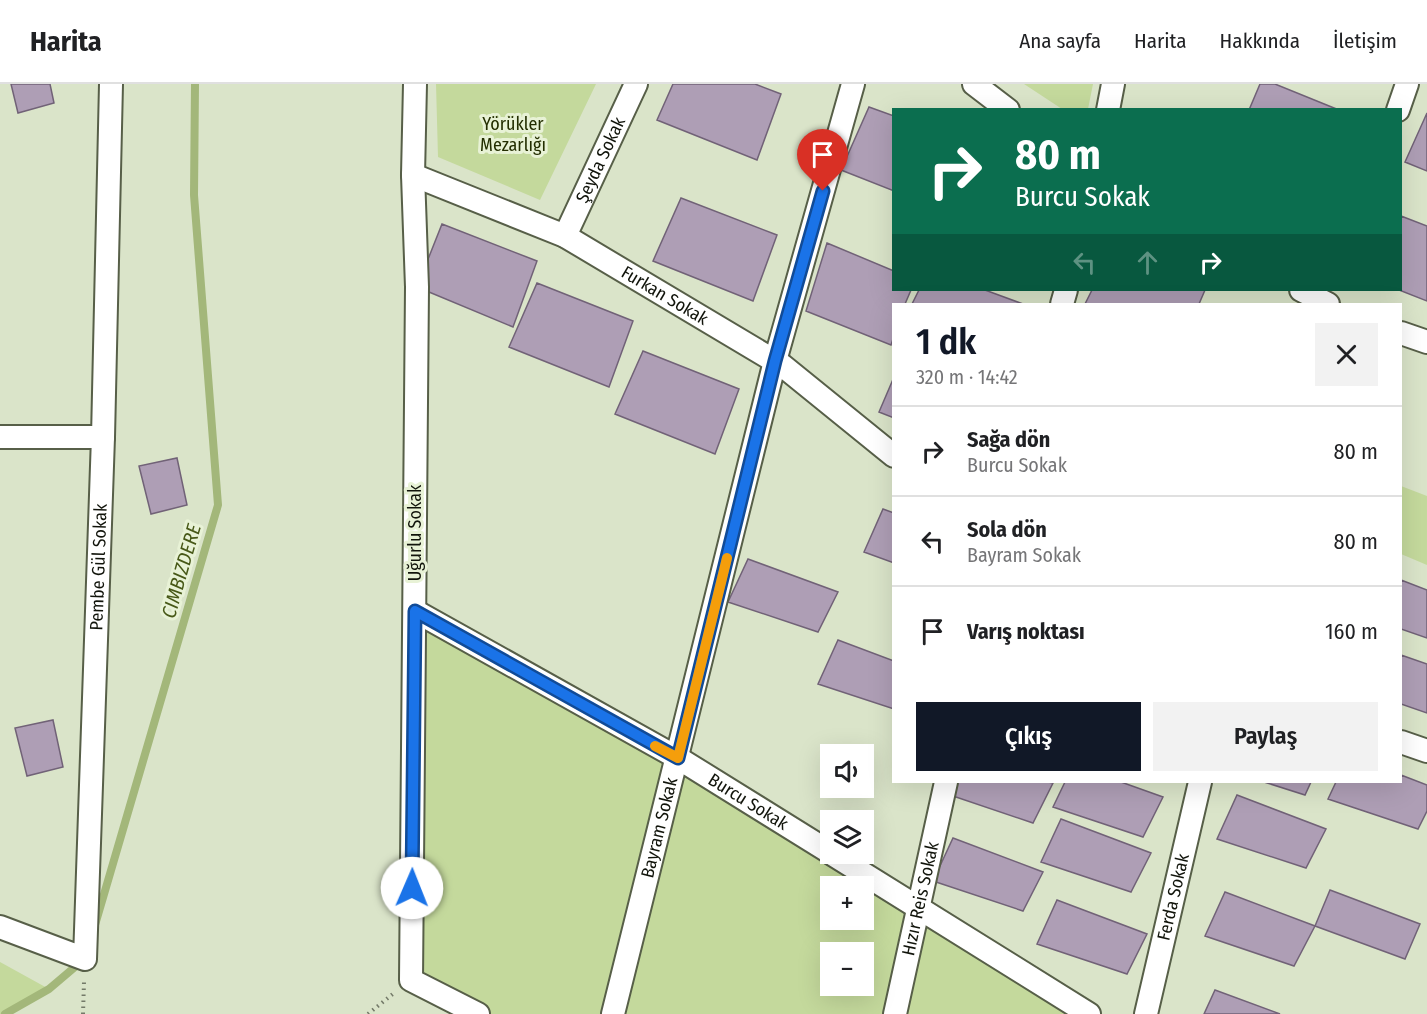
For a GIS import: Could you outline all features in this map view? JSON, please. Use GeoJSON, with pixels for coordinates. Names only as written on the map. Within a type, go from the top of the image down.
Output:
{"type":"FeatureCollection","features":[{"type":"Feature","properties":{"kind":"street","name":"Pembe Gül Sokak"},"geometry":{"type":"LineString","coordinates":[[85,959],[103,437],[111,84]]}},
{"type":"Feature","properties":{"kind":"street","name":"Uğurlu Sokak"},"geometry":{"type":"LineString","coordinates":[[411,980],[417,287],[413,175],[415,84]]}},
{"type":"Feature","properties":{"kind":"street","name":"Şeyda Sokak"},"geometry":{"type":"LineString","coordinates":[[565,236],[636,84]]}},
{"type":"Feature","properties":{"kind":"street","name":"Bayram Sokak"},"geometry":{"type":"LineString","coordinates":[[612,1014],[678,758],[775,361],[853,84]]}},
{"type":"Feature","properties":{"kind":"street"},"geometry":{"type":"LineString","coordinates":[[975,84],[1005,108]]}},
{"type":"Feature","properties":{"kind":"street"},"geometry":{"type":"LineString","coordinates":[[1108,108],[1113,84]]}},
{"type":"Feature","properties":{"kind":"street"},"geometry":{"type":"LineString","coordinates":[[1399,108],[1407,84]]}},
{"type":"Feature","properties":{"kind":"street","name":"Furkan Sokak"},"geometry":{"type":"LineString","coordinates":[[413,175],[565,236],[775,361],[892,454]]}},
{"type":"Feature","properties":{"kind":"street"},"geometry":{"type":"LineString","coordinates":[[1303,291],[1328,303]]}},
{"type":"Feature","properties":{"kind":"street"},"geometry":{"type":"LineString","coordinates":[[1402,333],[1427,342]]}},
{"type":"Feature","properties":{"kind":"street"},"geometry":{"type":"LineString","coordinates":[[0,437],[103,437]]}},
{"type":"Feature","properties":{"kind":"street","name":"Burcu Sokak"},"geometry":{"type":"LineString","coordinates":[[415,611],[678,758],[820,846]]}},
{"type":"Feature","properties":{"kind":"street"},"geometry":{"type":"LineString","coordinates":[[1402,742],[1427,751]]}},
{"type":"Feature","properties":{"kind":"street","name":"Hızır Reis Sokak"},"geometry":{"type":"LineString","coordinates":[[895,1014],[946,783]]}},
{"type":"Feature","properties":{"kind":"street","name":"Ferda Sokak"},"geometry":{"type":"LineString","coordinates":[[1146,1014],[1200,783]]}},
{"type":"Feature","properties":{"kind":"street","name":"Burcu Sokak"},"geometry":{"type":"LineString","coordinates":[[850,864],[1089,1014]]}},
{"type":"Feature","properties":{"kind":"street"},"geometry":{"type":"LineString","coordinates":[[0,927],[85,959]]}},
{"type":"Feature","properties":{"kind":"street"},"geometry":{"type":"LineString","coordinates":[[411,980],[478,1014]]}},
{"type":"Feature","properties":{"kind":"path"},"geometry":{"type":"LineString","coordinates":[[83,1014],[85,959]]}},
{"type":"Feature","properties":{"kind":"path"},"geometry":{"type":"LineString","coordinates":[[368,1014],[411,980]]}},
{"type":"Feature","properties":{"kind":"green space","name":"Yörükler Mezarlığı"},"geometry":{"type":"Polygon","coordinates":[[[436,84],[596,84],[540,200],[438,157],[436,84]]]}},
{"type":"Feature","properties":{"kind":"green space"},"geometry":{"type":"Polygon","coordinates":[[[1024,84],[1093,84],[1088,108],[1060,108],[1024,84]]]}},
{"type":"Feature","properties":{"kind":"green space"},"geometry":{"type":"Polygon","coordinates":[[[1402,486],[1427,496],[1427,565],[1402,554],[1402,486]]]}},
{"type":"Feature","properties":{"kind":"green space"},"geometry":{"type":"Polygon","coordinates":[[[415,611],[820,853],[820,864],[838,864],[858,876],[820,876],[820,930],[874,930],[874,885],[1089,1014],[478,1014],[412,980],[415,611]]]}},
{"type":"Feature","properties":{"kind":"green space"},"geometry":{"type":"Polygon","coordinates":[[[0,962],[49,989],[5,1014],[0,1014],[0,962]]]}},
{"type":"Feature","properties":{"kind":"building"},"geometry":{"type":"Polygon","coordinates":[[[11,84],[50,84],[54,103],[18,113],[11,84]]]}},
{"type":"Feature","properties":{"kind":"building"},"geometry":{"type":"Polygon","coordinates":[[[673,84],[755,84],[781,94],[757,160],[657,120],[673,84]]]}},
{"type":"Feature","properties":{"kind":"building"},"geometry":{"type":"Polygon","coordinates":[[[1260,84],[1275,84],[1334,108],[1250,108],[1260,84]]]}},
{"type":"Feature","properties":{"kind":"building"},"geometry":{"type":"Polygon","coordinates":[[[869,107],[892,115],[892,190],[841,170],[869,107]]]}},
{"type":"Feature","properties":{"kind":"building"},"geometry":{"type":"Polygon","coordinates":[[[1427,113],[1427,171],[1405,162],[1427,113]]]}},
{"type":"Feature","properties":{"kind":"building"},"geometry":{"type":"Polygon","coordinates":[[[681,198],[777,235],[753,301],[653,261],[681,198]]]}},
{"type":"Feature","properties":{"kind":"building"},"geometry":{"type":"Polygon","coordinates":[[[1402,216],[1427,226],[1427,301],[1402,291],[1402,216]]]}},
{"type":"Feature","properties":{"kind":"building"},"geometry":{"type":"Polygon","coordinates":[[[442,224],[537,261],[513,327],[417,287],[442,224]]]}},
{"type":"Feature","properties":{"kind":"building"},"geometry":{"type":"Polygon","coordinates":[[[827,243],[892,270],[892,291],[911,291],[905,303],[892,303],[891,345],[806,311],[827,243]]]}},
{"type":"Feature","properties":{"kind":"building"},"geometry":{"type":"Polygon","coordinates":[[[537,283],[633,321],[609,387],[509,347],[537,283]]]}},
{"type":"Feature","properties":{"kind":"building"},"geometry":{"type":"Polygon","coordinates":[[[918,291],[988,291],[1020,303],[912,303],[918,291]]]}},
{"type":"Feature","properties":{"kind":"building"},"geometry":{"type":"Polygon","coordinates":[[[1092,291],[1205,291],[1199,303],[1086,303],[1092,291]]]}},
{"type":"Feature","properties":{"kind":"building"},"geometry":{"type":"Polygon","coordinates":[[[643,351],[739,389],[715,454],[615,414],[643,351]]]}},
{"type":"Feature","properties":{"kind":"building"},"geometry":{"type":"Polygon","coordinates":[[[892,382],[892,417],[879,412],[892,382]]]}},
{"type":"Feature","properties":{"kind":"building"},"geometry":{"type":"Polygon","coordinates":[[[177,458],[187,505],[151,514],[139,466],[177,458]]]}},
{"type":"Feature","properties":{"kind":"building"},"geometry":{"type":"Polygon","coordinates":[[[883,509],[892,512],[892,562],[864,552],[883,509]]]}},
{"type":"Feature","properties":{"kind":"building"},"geometry":{"type":"Polygon","coordinates":[[[748,559],[838,592],[818,632],[728,602],[748,559]]]}},
{"type":"Feature","properties":{"kind":"building"},"geometry":{"type":"Polygon","coordinates":[[[1402,580],[1427,590],[1427,638],[1402,629],[1402,580]]]}},
{"type":"Feature","properties":{"kind":"building"},"geometry":{"type":"Polygon","coordinates":[[[838,640],[892,660],[892,708],[818,684],[838,640]]]}},
{"type":"Feature","properties":{"kind":"building"},"geometry":{"type":"Polygon","coordinates":[[[1402,655],[1427,664],[1427,713],[1402,704],[1402,655]]]}},
{"type":"Feature","properties":{"kind":"building"},"geometry":{"type":"Polygon","coordinates":[[[53,720],[63,767],[27,776],[15,728],[53,720]]]}},
{"type":"Feature","properties":{"kind":"building"},"geometry":{"type":"Polygon","coordinates":[[[1402,775],[1427,785],[1427,811],[1418,829],[1328,799],[1336,783],[1402,783],[1402,775]]]}},
{"type":"Feature","properties":{"kind":"building"},"geometry":{"type":"Polygon","coordinates":[[[954,783],[1053,783],[1033,823],[950,795],[954,783]]]}},
{"type":"Feature","properties":{"kind":"building"},"geometry":{"type":"Polygon","coordinates":[[[1065,783],[1124,783],[1163,797],[1143,837],[1053,807],[1065,783]]]}},
{"type":"Feature","properties":{"kind":"building"},"geometry":{"type":"Polygon","coordinates":[[[1267,783],[1311,783],[1305,795],[1267,783]]]}},
{"type":"Feature","properties":{"kind":"building"},"geometry":{"type":"Polygon","coordinates":[[[1237,795],[1326,829],[1306,868],[1217,839],[1237,795]]]}},
{"type":"Feature","properties":{"kind":"building"},"geometry":{"type":"Polygon","coordinates":[[[1061,819],[1151,853],[1131,892],[1041,862],[1061,819]]]}},
{"type":"Feature","properties":{"kind":"building"},"geometry":{"type":"Polygon","coordinates":[[[953,838],[1043,872],[1023,911],[933,881],[953,838]]]}},
{"type":"Feature","properties":{"kind":"building"},"geometry":{"type":"Polygon","coordinates":[[[1330,890],[1420,924],[1405,959],[1315,926],[1330,890]]]}},
{"type":"Feature","properties":{"kind":"building"},"geometry":{"type":"Polygon","coordinates":[[[1225,892],[1315,926],[1294,966],[1205,936],[1225,892]]]}},
{"type":"Feature","properties":{"kind":"building"},"geometry":{"type":"Polygon","coordinates":[[[1057,900],[1147,934],[1127,974],[1037,944],[1057,900]]]}},
{"type":"Feature","properties":{"kind":"building"},"geometry":{"type":"Polygon","coordinates":[[[1215,990],[1280,1014],[1204,1014],[1215,990]]]}},
{"type":"Feature","properties":{"kind":"waterway","name":"CIMBIZDERE"},"geometry":{"type":"LineString","coordinates":[[95,925],[218,505],[194,195],[195,84]]}},
{"type":"Feature","properties":{"kind":"waterway","name":"CIMBIZDERE"},"geometry":{"type":"LineString","coordinates":[[5,1014],[49,989],[82,961]]}},
{"type":"Feature","properties":{"kind":"slow traffic"},"geometry":{"type":"LineString","coordinates":[[655,746],[678,758],[727,558]]}},
{"type":"Feature","properties":{"kind":"route"},"geometry":{"type":"LineString","coordinates":[[412,888],[415,611],[678,758],[775,361],[823,191]]}}]}
